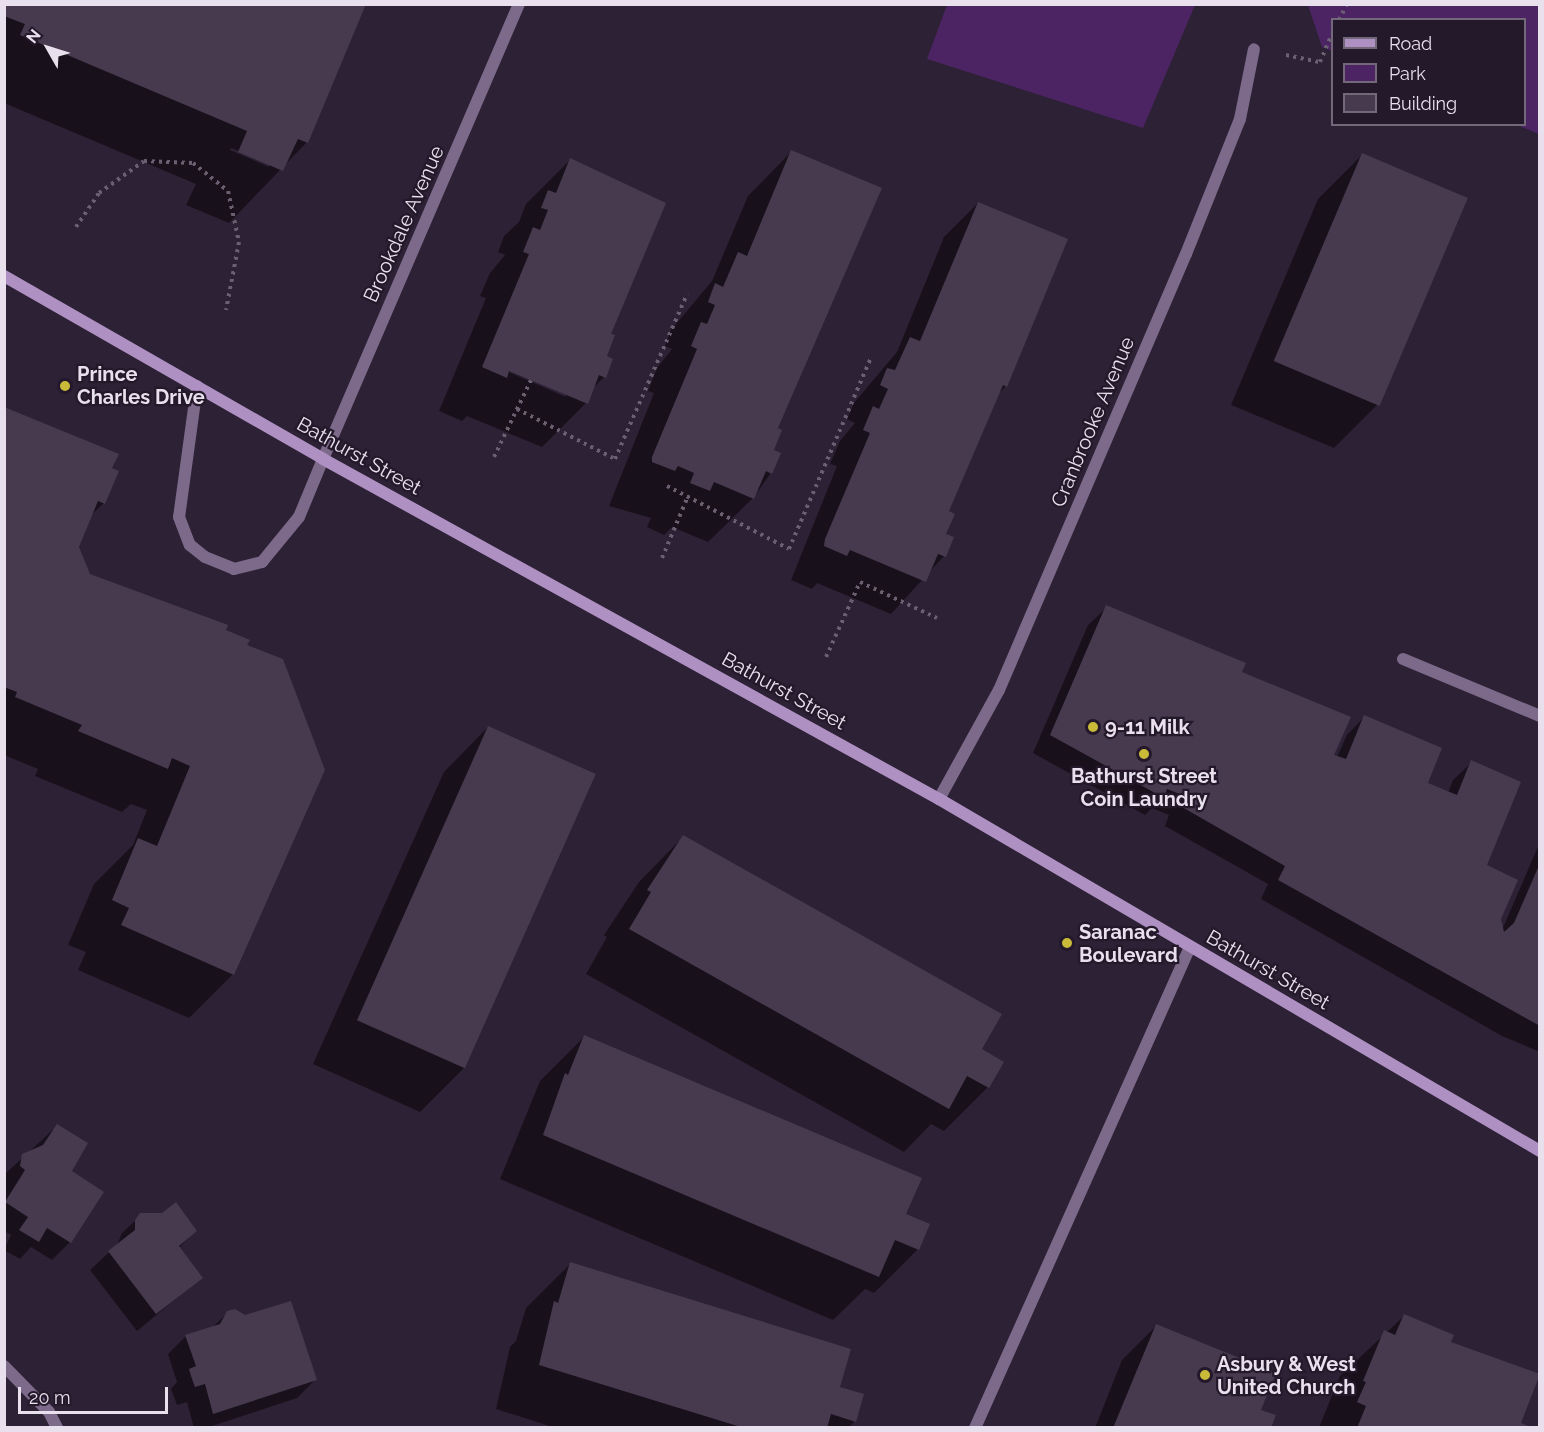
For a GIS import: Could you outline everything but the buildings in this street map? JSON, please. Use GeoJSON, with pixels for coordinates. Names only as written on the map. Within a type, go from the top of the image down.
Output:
{"type":"FeatureCollection","features":[{"type":"Feature","properties":{"kind":"main road","name":"Bathurst Street"},"geometry":{"type":"LineString","coordinates":[[4,276],[323,459],[939,799],[1539,1151]]}},
{"type":"Feature","properties":{"kind":"street","name":"Brookdale Avenue"},"geometry":{"type":"LineString","coordinates":[[197,386],[179,517],[190,545],[205,557],[234,569],[262,562],[299,517],[519,4]]}},
{"type":"Feature","properties":{"kind":"street","name":"Cranbrooke Avenue"},"geometry":{"type":"LineString","coordinates":[[939,799],[999,690],[1186,254],[1240,119],[1254,49]]}},
{"type":"Feature","properties":{"kind":"street"},"geometry":{"type":"LineString","coordinates":[[1403,659],[1539,716]]}},
{"type":"Feature","properties":{"kind":"street"},"geometry":{"type":"LineString","coordinates":[[975,1428],[1190,947]]}},
{"type":"Feature","properties":{"kind":"street"},"geometry":{"type":"LineString","coordinates":[[4,1366],[49,1412],[57,1428]]}},
{"type":"Feature","properties":{"kind":"path"},"geometry":{"type":"LineString","coordinates":[[1341,18],[1347,4]]}},
{"type":"Feature","properties":{"kind":"path"},"geometry":{"type":"LineString","coordinates":[[1254,49],[1320,62],[1331,36]]}},
{"type":"Feature","properties":{"kind":"path"},"geometry":{"type":"LineString","coordinates":[[76,227],[99,193],[144,160],[193,163],[228,191],[239,242],[226,310]]}},
{"type":"Feature","properties":{"kind":"path"},"geometry":{"type":"LineString","coordinates":[[517,410],[615,459],[687,294]]}},
{"type":"Feature","properties":{"kind":"path"},"geometry":{"type":"LineString","coordinates":[[667,486],[789,549],[871,358]]}},
{"type":"Feature","properties":{"kind":"path"},"geometry":{"type":"LineString","coordinates":[[494,457],[531,380]]}},
{"type":"Feature","properties":{"kind":"path"},"geometry":{"type":"LineString","coordinates":[[662,558],[688,496]]}},
{"type":"Feature","properties":{"kind":"path"},"geometry":{"type":"LineString","coordinates":[[826,657],[860,582],[937,618]]}},
{"type":"Feature","properties":{"kind":"green space"},"geometry":{"type":"Polygon","coordinates":[[[947,4],[1195,5],[1143,128],[927,59],[947,4]]]}},
{"type":"Feature","properties":{"kind":"green space"},"geometry":{"type":"Polygon","coordinates":[[[1308,5],[1539,5],[1539,134],[1519,126],[1526,126],[1526,18],[1331,18],[1331,51],[1322,47],[1308,5]]]}},
{"type":"Feature","properties":{"kind":"place","name":"Prince Charles Drive"},"geometry":{"type":"Point","coordinates":[65,386]}},
{"type":"Feature","properties":{"kind":"place","name":"9-11 Milk"},"geometry":{"type":"Point","coordinates":[1093,727]}},
{"type":"Feature","properties":{"kind":"place","name":"Bathurst Street Coin Laundry"},"geometry":{"type":"Point","coordinates":[1144,754]}},
{"type":"Feature","properties":{"kind":"place","name":"Saranac Boulevard"},"geometry":{"type":"Point","coordinates":[1067,943]}},
{"type":"Feature","properties":{"kind":"place","name":"Asbury & West United Church"},"geometry":{"type":"Point","coordinates":[1205,1375]}}]}
